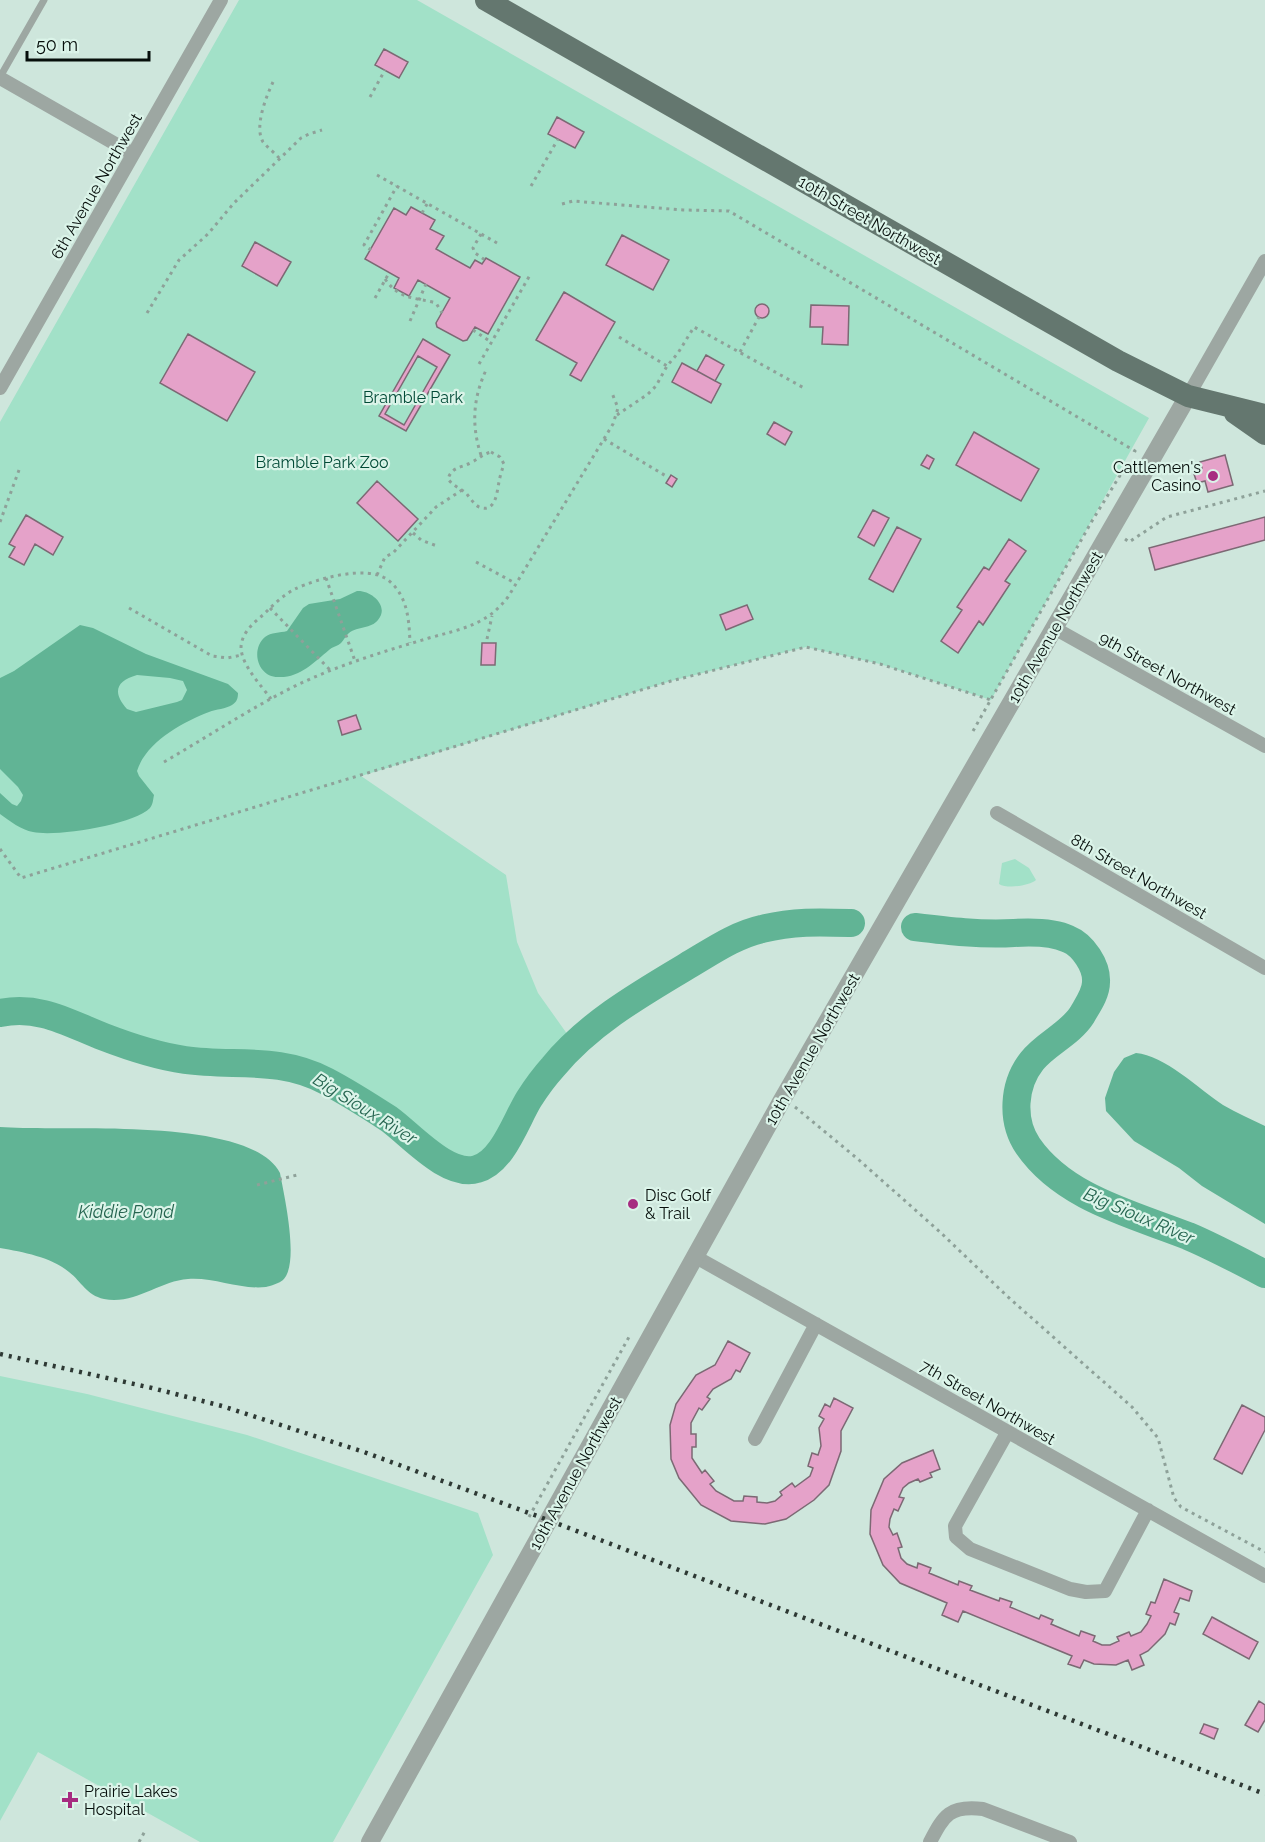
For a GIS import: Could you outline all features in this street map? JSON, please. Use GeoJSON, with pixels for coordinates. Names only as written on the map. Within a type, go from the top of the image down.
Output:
{"type":"FeatureCollection","features":[{"type":"Feature","properties":{"kind":"main road","name":"10th Street Northwest"},"geometry":{"type":"LineString","coordinates":[[486,0],[1118,361],[1188,396],[1265,415]]}},
{"type":"Feature","properties":{"kind":"main road"},"geometry":{"type":"LineString","coordinates":[[1224,406],[1265,434]]}},
{"type":"Feature","properties":{"kind":"street","name":"6th Avenue Northwest"},"geometry":{"type":"LineString","coordinates":[[0,388],[221,0]]}},
{"type":"Feature","properties":{"kind":"street"},"geometry":{"type":"LineString","coordinates":[[0,77],[133,154]]}},
{"type":"Feature","properties":{"kind":"street","name":"10th Avenue Northwest"},"geometry":{"type":"LineString","coordinates":[[370,1842],[782,1100],[1265,261]]}},
{"type":"Feature","properties":{"kind":"street","name":"9th Street Northwest"},"geometry":{"type":"LineString","coordinates":[[1054,628],[1265,746]]}},
{"type":"Feature","properties":{"kind":"street","name":"8th Street Northwest"},"geometry":{"type":"LineString","coordinates":[[997,813],[1265,968]]}},
{"type":"Feature","properties":{"kind":"street","name":"7th Street Northwest"},"geometry":{"type":"LineString","coordinates":[[694,1256],[1265,1576]]}},
{"type":"Feature","properties":{"kind":"street"},"geometry":{"type":"LineString","coordinates":[[755,1439],[816,1324]]}},
{"type":"Feature","properties":{"kind":"street"},"geometry":{"type":"LineString","coordinates":[[1007,1433],[956,1526],[956,1538],[970,1549],[1070,1589],[1086,1592],[1105,1591],[1148,1510]]}},
{"type":"Feature","properties":{"kind":"street"},"geometry":{"type":"LineString","coordinates":[[930,1842],[941,1821],[950,1812],[961,1807],[983,1809],[1070,1842]]}},
{"type":"Feature","properties":{"kind":"lane"},"geometry":{"type":"LineString","coordinates":[[0,77],[44,0]]}},
{"type":"Feature","properties":{"kind":"path"},"geometry":{"type":"LineString","coordinates":[[370,97],[385,70]]}},
{"type":"Feature","properties":{"kind":"path"},"geometry":{"type":"LineString","coordinates":[[273,82],[263,103],[260,128],[264,142],[280,159]]}},
{"type":"Feature","properties":{"kind":"path"},"geometry":{"type":"LineString","coordinates":[[147,314],[179,260],[208,234],[234,203],[301,138],[322,130]]}},
{"type":"Feature","properties":{"kind":"path"},"geometry":{"type":"LineString","coordinates":[[531,186],[558,139]]}},
{"type":"Feature","properties":{"kind":"path"},"geometry":{"type":"LineString","coordinates":[[377,175],[497,243]]}},
{"type":"Feature","properties":{"kind":"path"},"geometry":{"type":"LineString","coordinates":[[371,250],[364,245],[397,186]]}},
{"type":"Feature","properties":{"kind":"path"},"geometry":{"type":"LineString","coordinates":[[562,204],[573,201],[683,210],[729,211],[1135,451],[1092,521],[1129,542],[1167,517],[1265,491]]}},
{"type":"Feature","properties":{"kind":"path"},"geometry":{"type":"LineString","coordinates":[[422,213],[427,204]]}},
{"type":"Feature","properties":{"kind":"path"},"geometry":{"type":"LineString","coordinates":[[481,234],[473,248],[475,253],[484,260]]}},
{"type":"Feature","properties":{"kind":"path"},"geometry":{"type":"LineString","coordinates":[[375,298],[389,273]]}},
{"type":"Feature","properties":{"kind":"path"},"geometry":{"type":"LineString","coordinates":[[479,364],[530,275]]}},
{"type":"Feature","properties":{"kind":"path"},"geometry":{"type":"LineString","coordinates":[[385,279],[395,291],[419,301],[436,303],[442,313]]}},
{"type":"Feature","properties":{"kind":"path"},"geometry":{"type":"LineString","coordinates":[[410,321],[426,284]]}},
{"type":"Feature","properties":{"kind":"path"},"geometry":{"type":"LineString","coordinates":[[740,352],[759,317]]}},
{"type":"Feature","properties":{"kind":"path"},"geometry":{"type":"LineString","coordinates":[[164,762],[270,699],[330,671],[355,661],[471,626],[493,614],[508,597],[617,416],[656,386],[694,327],[804,388]]}},
{"type":"Feature","properties":{"kind":"path"},"geometry":{"type":"LineString","coordinates":[[473,330],[491,342]]}},
{"type":"Feature","properties":{"kind":"path"},"geometry":{"type":"LineString","coordinates":[[619,337],[667,366]]}},
{"type":"Feature","properties":{"kind":"path"},"geometry":{"type":"LineString","coordinates":[[481,455],[474,427],[474,414],[486,368]]}},
{"type":"Feature","properties":{"kind":"path"},"geometry":{"type":"LineString","coordinates":[[612,393],[616,400],[617,416]]}},
{"type":"Feature","properties":{"kind":"path"},"geometry":{"type":"LineString","coordinates":[[604,439],[666,476]]}},
{"type":"Feature","properties":{"kind":"path"},"geometry":{"type":"LineString","coordinates":[[491,452],[500,457],[504,464],[495,501],[483,508],[477,506],[462,490],[448,479],[455,468],[473,462],[481,455],[491,452]]}},
{"type":"Feature","properties":{"kind":"path"},"geometry":{"type":"LineString","coordinates":[[0,522],[19,470]]}},
{"type":"Feature","properties":{"kind":"path"},"geometry":{"type":"LineString","coordinates":[[377,575],[385,557],[393,553],[436,507],[462,490]]}},
{"type":"Feature","properties":{"kind":"path"},"geometry":{"type":"LineString","coordinates":[[413,533],[421,540],[436,546]]}},
{"type":"Feature","properties":{"kind":"path"},"geometry":{"type":"LineString","coordinates":[[476,562],[515,583]]}},
{"type":"Feature","properties":{"kind":"path"},"geometry":{"type":"LineString","coordinates":[[270,699],[242,655],[243,637],[270,608],[295,589],[326,578],[366,573],[377,575],[387,580],[403,599],[408,614],[410,644]]}},
{"type":"Feature","properties":{"kind":"path"},"geometry":{"type":"LineString","coordinates":[[326,578],[355,661]]}},
{"type":"Feature","properties":{"kind":"path"},"geometry":{"type":"LineString","coordinates":[[129,608],[212,656],[226,658],[242,655]]}},
{"type":"Feature","properties":{"kind":"path"},"geometry":{"type":"LineString","coordinates":[[270,608],[330,671]]}},
{"type":"Feature","properties":{"kind":"path"},"geometry":{"type":"LineString","coordinates":[[487,639],[493,614]]}},
{"type":"Feature","properties":{"kind":"path"},"geometry":{"type":"LineString","coordinates":[[0,849],[21,878],[671,681],[806,647],[880,664],[991,700]]}},
{"type":"Feature","properties":{"kind":"path"},"geometry":{"type":"LineString","coordinates":[[782,1100],[800,1109],[859,1160],[1132,1407],[1158,1438],[1174,1498],[1181,1507],[1265,1552]]}},
{"type":"Feature","properties":{"kind":"path"},"geometry":{"type":"LineString","coordinates":[[257,1185],[297,1175]]}},
{"type":"Feature","properties":{"kind":"path"},"geometry":{"type":"LineString","coordinates":[[139,1842],[145,1831]]}},
{"type":"Feature","properties":{"kind":"green space","name":"Bramble Park"},"geometry":{"type":"Polygon","coordinates":[[[239,0],[417,0],[1149,418],[991,700],[880,664],[806,647],[671,681],[361,776],[506,875],[517,942],[538,993],[575,1045],[533,1093],[502,1149],[487,1164],[478,1169],[467,1171],[443,1162],[386,1117],[330,1083],[304,1071],[272,1065],[210,1063],[168,1057],[132,1047],[77,1024],[39,1013],[20,1011],[0,1013],[0,422],[239,0]]]}},
{"type":"Feature","properties":{"kind":"green space"},"geometry":{"type":"Polygon","coordinates":[[[1015,859],[1029,868],[1036,880],[1018,886],[999,884],[1002,863],[1015,859]]]}},
{"type":"Feature","properties":{"kind":"green space"},"geometry":{"type":"Polygon","coordinates":[[[0,1376],[87,1394],[247,1435],[478,1513],[493,1555],[333,1842],[200,1842],[38,1752],[0,1821],[0,1376]]]}},
{"type":"Feature","properties":{"kind":"water"},"geometry":{"type":"Polygon","coordinates":[[[357,591],[368,593],[380,604],[381,615],[375,623],[349,633],[340,644],[300,672],[286,677],[271,676],[265,673],[258,662],[257,655],[260,642],[267,635],[287,631],[303,608],[309,604],[340,599],[357,591]]]}},
{"type":"Feature","properties":{"kind":"water"},"geometry":{"type":"Polygon","coordinates":[[[80,625],[93,628],[146,654],[228,684],[238,693],[238,697],[230,706],[209,712],[177,727],[148,751],[137,771],[154,795],[150,808],[141,814],[128,820],[76,831],[33,832],[20,827],[0,814],[0,793],[17,806],[23,795],[0,769],[0,678],[14,671],[80,625]],[[137,675],[130,677],[121,684],[119,697],[127,709],[136,712],[182,700],[187,690],[183,681],[137,675]]]}},
{"type":"Feature","properties":{"kind":"water"},"geometry":{"type":"Polygon","coordinates":[[[1136,1053],[1147,1055],[1170,1066],[1223,1105],[1265,1126],[1265,1224],[1134,1141],[1106,1111],[1105,1098],[1114,1072],[1124,1058],[1136,1053]]]}},
{"type":"Feature","properties":{"kind":"water","name":"Kiddie Pond"},"geometry":{"type":"Polygon","coordinates":[[[0,1127],[107,1128],[194,1134],[232,1142],[262,1155],[280,1173],[291,1245],[288,1272],[282,1281],[266,1287],[246,1287],[188,1279],[167,1284],[137,1296],[115,1300],[104,1299],[93,1294],[54,1262],[27,1253],[0,1248],[0,1127]]]}},
{"type":"Feature","properties":{"kind":"building"},"geometry":{"type":"Polygon","coordinates":[[[384,49],[408,62],[399,78],[375,65],[384,49]]]}},
{"type":"Feature","properties":{"kind":"building"},"geometry":{"type":"Polygon","coordinates":[[[557,117],[584,132],[575,148],[548,134],[557,117]]]}},
{"type":"Feature","properties":{"kind":"building"},"geometry":{"type":"Polygon","coordinates":[[[411,207],[435,220],[430,229],[444,236],[436,249],[470,268],[475,260],[482,264],[486,258],[520,277],[488,334],[475,327],[467,340],[463,341],[437,327],[436,323],[450,298],[418,280],[409,296],[394,288],[399,278],[365,259],[394,208],[406,215],[411,207]]]}},
{"type":"Feature","properties":{"kind":"building"},"geometry":{"type":"Polygon","coordinates":[[[622,235],[669,260],[653,290],[606,265],[622,235]]]}},
{"type":"Feature","properties":{"kind":"building"},"geometry":{"type":"Polygon","coordinates":[[[255,242],[291,262],[277,286],[242,266],[255,242]]]}},
{"type":"Feature","properties":{"kind":"building"},"geometry":{"type":"Polygon","coordinates":[[[564,292],[615,322],[581,381],[570,375],[577,363],[536,340],[564,292]]]}},
{"type":"Feature","properties":{"kind":"building"},"geometry":{"type":"Polygon","coordinates":[[[762,304],[767,306],[769,311],[767,316],[762,318],[757,316],[755,311],[757,306],[762,304]]]}},
{"type":"Feature","properties":{"kind":"building"},"geometry":{"type":"Polygon","coordinates":[[[811,305],[849,306],[848,345],[822,344],[823,327],[810,327],[811,305]]]}},
{"type":"Feature","properties":{"kind":"building"},"geometry":{"type":"Polygon","coordinates":[[[188,334],[255,372],[227,421],[160,383],[188,334]]]}},
{"type":"Feature","properties":{"kind":"building"},"geometry":{"type":"Polygon","coordinates":[[[423,339],[450,355],[406,431],[379,416],[423,339]],[[418,356],[385,414],[404,425],[437,367],[418,356]]]}},
{"type":"Feature","properties":{"kind":"building"},"geometry":{"type":"Polygon","coordinates":[[[706,355],[724,365],[715,381],[697,371],[706,355]]]}},
{"type":"Feature","properties":{"kind":"building"},"geometry":{"type":"Polygon","coordinates":[[[682,363],[721,384],[711,403],[672,382],[682,363]]]}},
{"type":"Feature","properties":{"kind":"building"},"geometry":{"type":"Polygon","coordinates":[[[774,422],[792,432],[785,445],[767,434],[774,422]]]}},
{"type":"Feature","properties":{"kind":"building"},"geometry":{"type":"Polygon","coordinates":[[[974,432],[1039,469],[1021,501],[956,465],[974,432]]]}},
{"type":"Feature","properties":{"kind":"building"},"geometry":{"type":"Polygon","coordinates":[[[927,455],[934,459],[929,469],[921,465],[927,455]]]}},
{"type":"Feature","properties":{"kind":"building","name":"Cattlemen's Casino"},"geometry":{"type":"Polygon","coordinates":[[[1225,455],[1233,485],[1208,492],[1205,481],[1197,483],[1193,471],[1202,468],[1200,462],[1225,455]]]}},
{"type":"Feature","properties":{"kind":"building"},"geometry":{"type":"Polygon","coordinates":[[[671,475],[677,479],[672,487],[666,483],[671,475]]]}},
{"type":"Feature","properties":{"kind":"building"},"geometry":{"type":"Polygon","coordinates":[[[377,481],[418,519],[398,541],[357,503],[377,481]]]}},
{"type":"Feature","properties":{"kind":"building"},"geometry":{"type":"Polygon","coordinates":[[[873,510],[889,518],[874,546],[858,537],[873,510]]]}},
{"type":"Feature","properties":{"kind":"building"},"geometry":{"type":"Polygon","coordinates":[[[26,515],[63,537],[53,555],[35,544],[24,565],[9,557],[15,547],[9,544],[26,515]]]}},
{"type":"Feature","properties":{"kind":"building"},"geometry":{"type":"Polygon","coordinates":[[[1265,517],[1265,540],[1155,570],[1149,548],[1265,517]]]}},
{"type":"Feature","properties":{"kind":"building"},"geometry":{"type":"Polygon","coordinates":[[[897,527],[921,539],[893,592],[869,579],[897,527]]]}},
{"type":"Feature","properties":{"kind":"building"},"geometry":{"type":"Polygon","coordinates":[[[1009,539],[1026,551],[1005,581],[1010,584],[983,625],[979,621],[958,653],[941,641],[962,610],[957,607],[984,567],[989,570],[1009,539]]]}},
{"type":"Feature","properties":{"kind":"building"},"geometry":{"type":"Polygon","coordinates":[[[747,605],[753,619],[726,630],[720,615],[747,605]]]}},
{"type":"Feature","properties":{"kind":"building"},"geometry":{"type":"Polygon","coordinates":[[[482,643],[496,643],[495,665],[481,665],[482,643]]]}},
{"type":"Feature","properties":{"kind":"building"},"geometry":{"type":"Polygon","coordinates":[[[356,715],[361,729],[342,735],[338,721],[356,715]]]}},
{"type":"Feature","properties":{"kind":"building"},"geometry":{"type":"Polygon","coordinates":[[[728,1341],[750,1353],[740,1372],[736,1370],[731,1379],[713,1389],[707,1397],[710,1399],[702,1410],[699,1408],[691,1423],[691,1434],[696,1434],[696,1447],[692,1447],[692,1458],[702,1473],[705,1470],[714,1481],[710,1484],[716,1491],[734,1501],[743,1501],[744,1496],[757,1497],[757,1502],[775,1501],[782,1495],[780,1492],[792,1483],[795,1487],[810,1476],[813,1468],[808,1466],[812,1453],[818,1455],[821,1446],[819,1428],[824,1419],[819,1416],[825,1404],[830,1407],[834,1398],[853,1408],[841,1431],[841,1451],[829,1485],[814,1500],[786,1519],[765,1524],[731,1521],[701,1505],[679,1478],[671,1459],[670,1425],[676,1404],[696,1375],[715,1365],[728,1341]]]}},
{"type":"Feature","properties":{"kind":"building"},"geometry":{"type":"Polygon","coordinates":[[[1242,1405],[1265,1417],[1265,1430],[1242,1474],[1214,1459],[1242,1405]]]}},
{"type":"Feature","properties":{"kind":"building"},"geometry":{"type":"Polygon","coordinates":[[[933,1450],[940,1469],[930,1473],[932,1477],[920,1482],[918,1479],[903,1488],[899,1497],[904,1498],[898,1511],[894,1509],[890,1519],[889,1527],[893,1535],[897,1533],[902,1547],[898,1548],[901,1558],[907,1564],[917,1568],[918,1563],[931,1568],[929,1573],[958,1585],[959,1581],[972,1586],[970,1590],[999,1601],[1000,1598],[1012,1602],[1010,1607],[1039,1619],[1041,1615],[1053,1620],[1051,1624],[1079,1636],[1081,1631],[1095,1636],[1093,1641],[1102,1645],[1110,1645],[1119,1641],[1117,1637],[1129,1632],[1131,1636],[1141,1632],[1151,1616],[1146,1614],[1151,1602],[1155,1603],[1164,1579],[1192,1591],[1189,1601],[1180,1598],[1174,1612],[1179,1614],[1175,1625],[1170,1623],[1165,1634],[1148,1651],[1140,1655],[1144,1665],[1132,1670],[1128,1660],[1116,1665],[1094,1664],[1084,1660],[1080,1668],[1068,1664],[1072,1656],[963,1611],[958,1622],[942,1615],[947,1603],[900,1583],[883,1565],[870,1534],[871,1510],[884,1479],[902,1463],[933,1450]]]}},
{"type":"Feature","properties":{"kind":"building"},"geometry":{"type":"Polygon","coordinates":[[[1212,1617],[1258,1642],[1249,1659],[1203,1634],[1212,1617]]]}},
{"type":"Feature","properties":{"kind":"building"},"geometry":{"type":"Polygon","coordinates":[[[1259,1701],[1265,1705],[1265,1720],[1258,1732],[1245,1725],[1259,1701]]]}},
{"type":"Feature","properties":{"kind":"building"},"geometry":{"type":"Polygon","coordinates":[[[1204,1724],[1218,1729],[1214,1739],[1200,1733],[1204,1724]]]}},
{"type":"Feature","properties":{"kind":"waterway","name":"Big Sioux River"},"geometry":{"type":"LineString","coordinates":[[0,1013],[14,1011],[41,1013],[154,1054],[203,1062],[274,1065],[308,1073],[342,1090],[389,1119],[442,1161],[466,1170],[477,1169],[486,1165],[501,1149],[532,1095],[567,1051],[598,1024],[633,999],[723,944],[742,935],[773,926],[796,923],[851,923]]}},
{"type":"Feature","properties":{"kind":"waterway","name":"Big Sioux River"},"geometry":{"type":"LineString","coordinates":[[915,927],[977,933],[1049,934],[1068,939],[1079,946],[1092,963],[1096,976],[1095,991],[1077,1022],[1037,1055],[1021,1081],[1016,1103],[1017,1114],[1019,1126],[1028,1146],[1043,1164],[1080,1192],[1122,1212],[1198,1240],[1265,1274]]}},
{"type":"Feature","properties":{"kind":"railway"},"geometry":{"type":"LineString","coordinates":[[0,1354],[222,1406],[364,1452],[1265,1794]]}},
{"type":"Feature","properties":{"kind":"place","name":"Cattlemen's Casino"},"geometry":{"type":"Point","coordinates":[1213,476]}},
{"type":"Feature","properties":{"kind":"place","name":"Disc Golf & Trail"},"geometry":{"type":"Point","coordinates":[633,1204]}},
{"type":"Feature","properties":{"kind":"place","name":"Prairie Lakes Hospital"},"geometry":{"type":"Point","coordinates":[70,1800]}},
{"type":"Feature","properties":{"kind":"park label","name":"Bramble Park Zoo"},"geometry":{"type":"Point","coordinates":[322,462]}}]}
